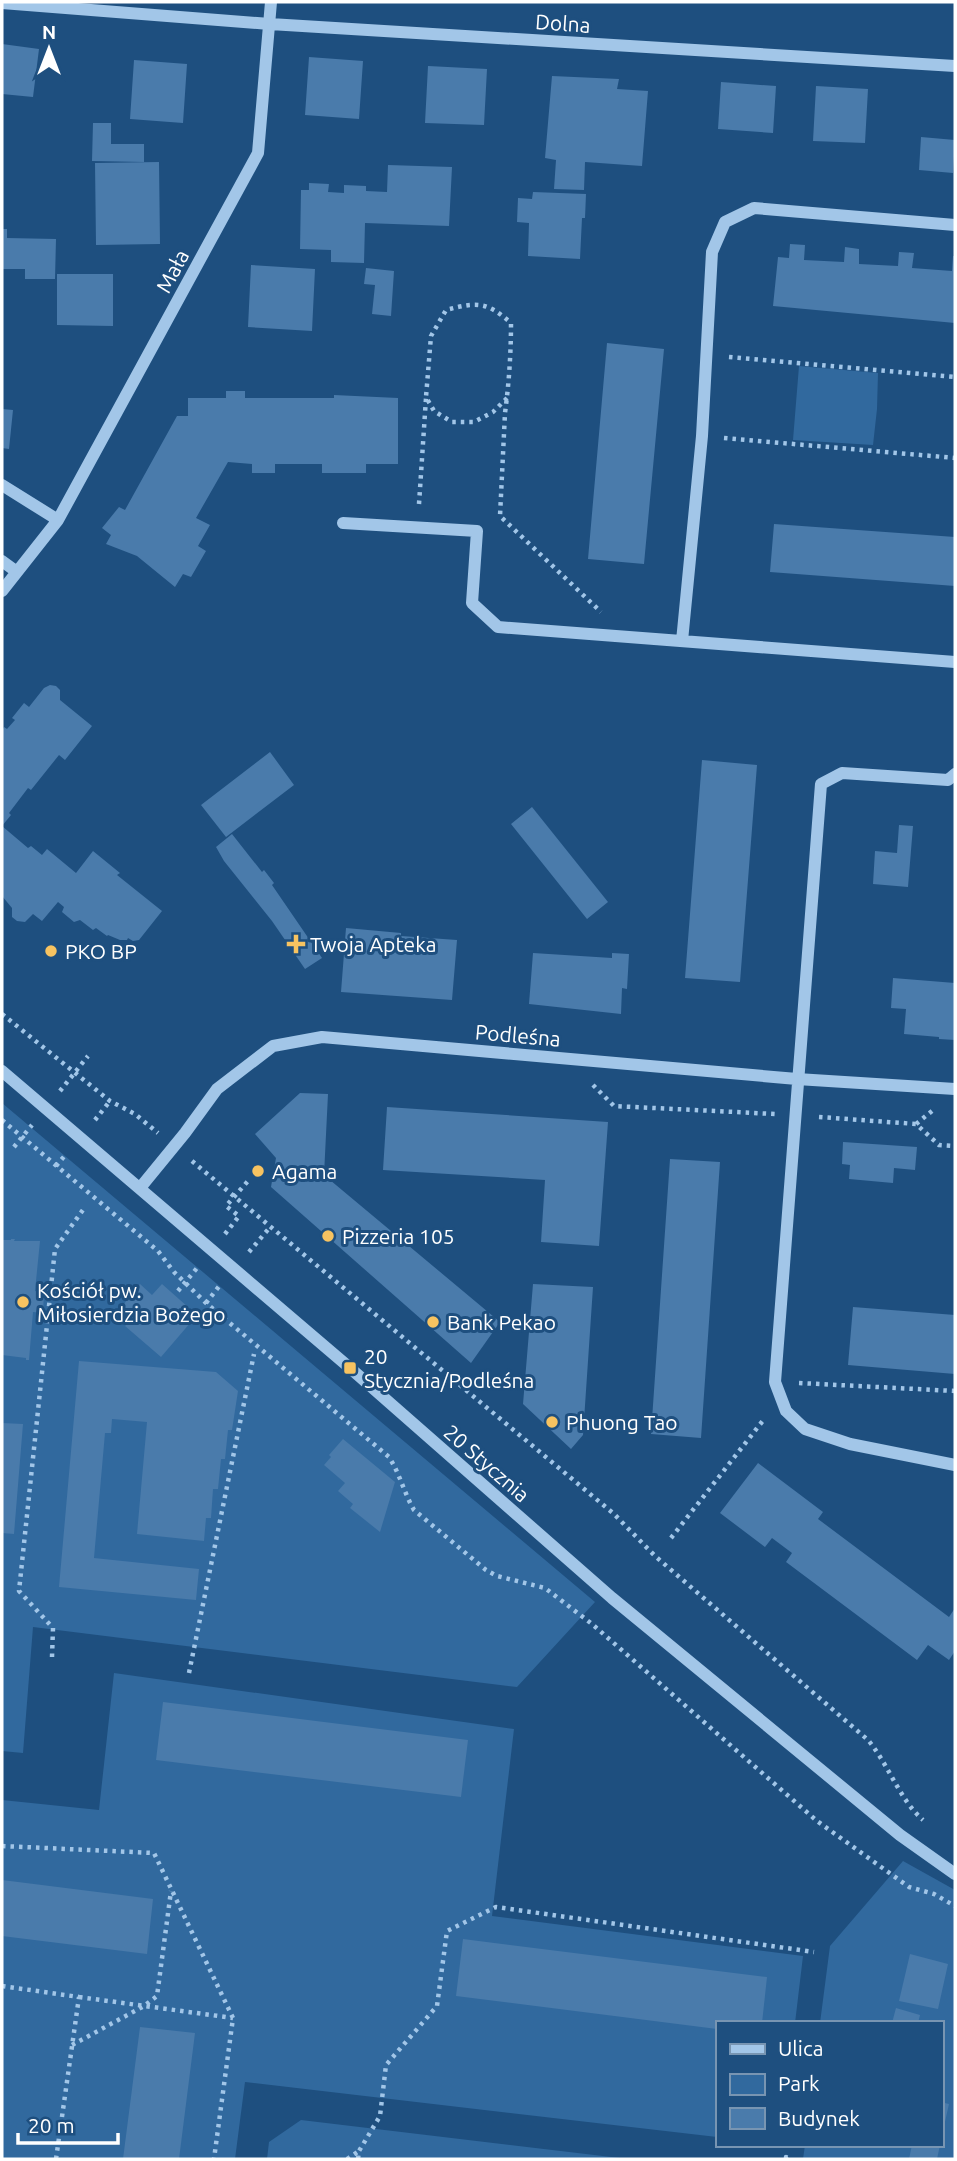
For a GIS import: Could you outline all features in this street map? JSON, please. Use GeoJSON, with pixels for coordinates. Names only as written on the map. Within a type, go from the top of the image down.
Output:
{"type":"FeatureCollection","features":[{"type":"Feature","properties":{"kind":"street","name":"Mała"},"geometry":{"type":"LineString","coordinates":[[2,591],[58,520],[258,153],[271,2]]}},
{"type":"Feature","properties":{"kind":"street","name":"Dolna"},"geometry":{"type":"LineString","coordinates":[[2,3],[270,24],[955,65]]}},
{"type":"Feature","properties":{"kind":"street"},"geometry":{"type":"LineString","coordinates":[[682,641],[702,436],[712,252],[725,222],[754,208],[955,225]]}},
{"type":"Feature","properties":{"kind":"street"},"geometry":{"type":"LineString","coordinates":[[2,485],[58,520]]}},
{"type":"Feature","properties":{"kind":"street"},"geometry":{"type":"LineString","coordinates":[[343,523],[477,531],[472,603],[498,626],[955,662]]}},
{"type":"Feature","properties":{"kind":"street"},"geometry":{"type":"LineString","coordinates":[[2,561],[17,572]]}},
{"type":"Feature","properties":{"kind":"street"},"geometry":{"type":"LineString","coordinates":[[955,774],[948,780],[842,773],[821,784],[775,1382],[786,1411],[805,1429],[849,1444],[955,1465]]}},
{"type":"Feature","properties":{"kind":"street","name":"Podleśna"},"geometry":{"type":"LineString","coordinates":[[141,1188],[217,1089],[273,1046],[322,1037],[797,1079],[955,1089]]}},
{"type":"Feature","properties":{"kind":"street","name":"20 Stycznia"},"geometry":{"type":"LineString","coordinates":[[2,1071],[360,1376],[612,1598],[900,1835],[955,1874]]}},
{"type":"Feature","properties":{"kind":"path"},"geometry":{"type":"LineString","coordinates":[[418,508],[431,336],[446,310],[471,303],[494,308],[511,323],[499,516],[626,637]]}},
{"type":"Feature","properties":{"kind":"path"},"geometry":{"type":"LineString","coordinates":[[705,355],[955,377]]}},
{"type":"Feature","properties":{"kind":"path"},"geometry":{"type":"LineString","coordinates":[[426,397],[435,411],[452,422],[474,422],[493,412],[507,398]]}},
{"type":"Feature","properties":{"kind":"path"},"geometry":{"type":"LineString","coordinates":[[702,436],[955,458]]}},
{"type":"Feature","properties":{"kind":"path"},"geometry":{"type":"LineString","coordinates":[[2,1014],[110,1101]]}},
{"type":"Feature","properties":{"kind":"path"},"geometry":{"type":"LineString","coordinates":[[591,1084],[614,1106],[916,1124],[939,1145],[955,1146]]}},
{"type":"Feature","properties":{"kind":"path"},"geometry":{"type":"LineString","coordinates":[[916,1124],[940,1104]]}},
{"type":"Feature","properties":{"kind":"path"},"geometry":{"type":"LineString","coordinates":[[2,1120],[158,1251],[174,1272],[205,1303],[389,1457],[398,1471],[414,1510],[475,1561],[497,1576],[545,1588],[592,1625],[817,1821],[909,1887],[934,1894],[955,1906]]}},
{"type":"Feature","properties":{"kind":"path"},"geometry":{"type":"LineString","coordinates":[[52,1657],[53,1628],[19,1591],[55,1249],[85,1207]]}},
{"type":"Feature","properties":{"kind":"path"},"geometry":{"type":"LineString","coordinates":[[271,1226],[614,1514],[655,1556],[868,1740],[908,1803],[926,1823]]}},
{"type":"Feature","properties":{"kind":"path"},"geometry":{"type":"LineString","coordinates":[[189,1673],[254,1354]]}},
{"type":"Feature","properties":{"kind":"path"},"geometry":{"type":"LineString","coordinates":[[775,1382],[955,1391]]}},
{"type":"Feature","properties":{"kind":"path"},"geometry":{"type":"LineString","coordinates":[[671,1538],[781,1398]]}},
{"type":"Feature","properties":{"kind":"path"},"geometry":{"type":"LineString","coordinates":[[2,1846],[154,1853],[233,2018],[214,2159]]}},
{"type":"Feature","properties":{"kind":"path"},"geometry":{"type":"LineString","coordinates":[[72,2045],[144,2006],[157,1996],[171,1890]]}},
{"type":"Feature","properties":{"kind":"path"},"geometry":{"type":"LineString","coordinates":[[358,2159],[359,2151],[380,2116],[386,2065],[437,2006],[447,1931],[496,1907],[814,1952]]}},
{"type":"Feature","properties":{"kind":"path"},"geometry":{"type":"LineString","coordinates":[[2,1986],[233,2018]]}},
{"type":"Feature","properties":{"kind":"path"},"geometry":{"type":"LineString","coordinates":[[56,2159],[79,1997]]}},
{"type":"Feature","properties":{"kind":"path"},"geometry":{"type":"LineString","coordinates":[[347,2159],[359,2151]]}},
{"type":"Feature","properties":{"kind":"green space"},"geometry":{"type":"Polygon","coordinates":[[[799,366],[878,373],[873,445],[793,440],[799,366]]]}},
{"type":"Feature","properties":{"kind":"green space"},"geometry":{"type":"Polygon","coordinates":[[[2,1103],[595,1602],[517,1687],[33,1627],[23,1753],[2,1751],[2,1103]]]}},
{"type":"Feature","properties":{"kind":"green space"},"geometry":{"type":"Polygon","coordinates":[[[114,1673],[514,1729],[492,1916],[803,1956],[795,2021],[716,2021],[716,2137],[245,2082],[235,2159],[2,2159],[2,1800],[99,1810],[114,1673]]]}},
{"type":"Feature","properties":{"kind":"green space"},"geometry":{"type":"Polygon","coordinates":[[[903,1861],[955,1890],[955,2159],[803,2159],[805,2147],[943,2147],[943,2021],[820,2021],[830,1946],[903,1861]]]}},
{"type":"Feature","properties":{"kind":"green space"},"geometry":{"type":"Polygon","coordinates":[[[301,2120],[628,2159],[267,2159],[269,2142],[301,2120]]]}},
{"type":"Feature","properties":{"kind":"building"},"geometry":{"type":"Polygon","coordinates":[[[2,44],[39,49],[33,97],[2,94],[2,44]]]}},
{"type":"Feature","properties":{"kind":"building"},"geometry":{"type":"Polygon","coordinates":[[[309,57],[363,61],[359,119],[305,115],[309,57]]]}},
{"type":"Feature","properties":{"kind":"building"},"geometry":{"type":"Polygon","coordinates":[[[134,60],[187,64],[183,123],[130,119],[134,60]]]}},
{"type":"Feature","properties":{"kind":"building"},"geometry":{"type":"Polygon","coordinates":[[[428,66],[487,69],[484,125],[425,123],[428,66]]]}},
{"type":"Feature","properties":{"kind":"building"},"geometry":{"type":"Polygon","coordinates":[[[552,76],[619,79],[617,89],[648,91],[642,166],[585,162],[584,190],[554,189],[556,160],[545,158],[552,76]]]}},
{"type":"Feature","properties":{"kind":"building"},"geometry":{"type":"Polygon","coordinates":[[[721,82],[776,86],[773,133],[718,129],[721,82]]]}},
{"type":"Feature","properties":{"kind":"building"},"geometry":{"type":"Polygon","coordinates":[[[816,86],[868,89],[865,143],[813,141],[816,86]]]}},
{"type":"Feature","properties":{"kind":"building"},"geometry":{"type":"Polygon","coordinates":[[[93,123],[111,123],[111,144],[144,144],[144,162],[92,161],[93,123]]]}},
{"type":"Feature","properties":{"kind":"building"},"geometry":{"type":"Polygon","coordinates":[[[921,137],[955,140],[953,173],[919,170],[921,137]]]}},
{"type":"Feature","properties":{"kind":"building"},"geometry":{"type":"Polygon","coordinates":[[[159,162],[160,244],[96,245],[95,163],[159,162]]]}},
{"type":"Feature","properties":{"kind":"building"},"geometry":{"type":"Polygon","coordinates":[[[388,165],[452,167],[449,226],[365,223],[364,263],[331,262],[331,250],[300,249],[301,190],[309,190],[309,183],[329,184],[328,192],[344,193],[344,185],[366,186],[366,191],[387,192],[388,165]]]}},
{"type":"Feature","properties":{"kind":"building"},"geometry":{"type":"Polygon","coordinates":[[[533,192],[586,194],[580,259],[528,256],[529,223],[517,222],[518,198],[532,199],[533,192]]]}},
{"type":"Feature","properties":{"kind":"building"},"geometry":{"type":"Polygon","coordinates":[[[2,229],[7,229],[7,238],[56,239],[55,279],[25,279],[25,269],[2,269],[2,229]]]}},
{"type":"Feature","properties":{"kind":"building"},"geometry":{"type":"Polygon","coordinates":[[[790,244],[805,245],[804,260],[844,262],[845,247],[859,249],[859,264],[898,266],[899,252],[914,253],[912,268],[952,271],[955,256],[955,323],[773,306],[778,257],[789,258],[790,244]]]}},
{"type":"Feature","properties":{"kind":"building"},"geometry":{"type":"Polygon","coordinates":[[[251,265],[315,269],[312,331],[248,327],[251,265]]]}},
{"type":"Feature","properties":{"kind":"building"},"geometry":{"type":"Polygon","coordinates":[[[366,268],[394,271],[391,316],[372,314],[375,285],[364,284],[366,268]]]}},
{"type":"Feature","properties":{"kind":"building"},"geometry":{"type":"Polygon","coordinates":[[[57,274],[113,274],[113,326],[57,325],[57,274]]]}},
{"type":"Feature","properties":{"kind":"building"},"geometry":{"type":"Polygon","coordinates":[[[607,343],[664,349],[644,564],[588,559],[607,343]]]}},
{"type":"Feature","properties":{"kind":"building"},"geometry":{"type":"Polygon","coordinates":[[[226,391],[245,391],[245,398],[334,398],[334,395],[398,398],[398,464],[366,464],[366,473],[322,473],[322,464],[275,464],[275,473],[252,473],[252,464],[228,462],[196,518],[210,525],[198,546],[206,551],[191,577],[183,574],[175,587],[137,556],[106,544],[111,535],[102,528],[119,507],[125,510],[177,416],[188,416],[188,398],[226,398],[226,391]]]}},
{"type":"Feature","properties":{"kind":"building"},"geometry":{"type":"Polygon","coordinates":[[[2,409],[13,410],[9,449],[2,448],[2,409]]]}},
{"type":"Feature","properties":{"kind":"building"},"geometry":{"type":"Polygon","coordinates":[[[774,524],[955,537],[955,586],[770,572],[774,524]]]}},
{"type":"Feature","properties":{"kind":"building"},"geometry":{"type":"Polygon","coordinates":[[[50,685],[60,690],[60,700],[92,726],[65,760],[59,755],[31,790],[28,788],[2,826],[2,731],[15,720],[12,718],[24,703],[29,707],[44,688],[50,685]]]}},
{"type":"Feature","properties":{"kind":"building"},"geometry":{"type":"Polygon","coordinates":[[[270,752],[294,785],[226,837],[201,805],[270,752]]]}},
{"type":"Feature","properties":{"kind":"building"},"geometry":{"type":"Polygon","coordinates":[[[702,760],[757,765],[740,982],[685,978],[702,760]]]}},
{"type":"Feature","properties":{"kind":"building"},"geometry":{"type":"Polygon","coordinates":[[[532,807],[608,902],[587,919],[511,824],[532,807]]]}},
{"type":"Feature","properties":{"kind":"building"},"geometry":{"type":"Polygon","coordinates":[[[899,825],[913,826],[908,887],[873,884],[875,851],[897,853],[899,825]]]}},
{"type":"Feature","properties":{"kind":"building"},"geometry":{"type":"Polygon","coordinates":[[[2,826],[28,848],[31,846],[42,855],[47,849],[76,873],[93,851],[120,873],[117,875],[162,911],[139,940],[133,941],[107,936],[80,920],[74,922],[62,912],[64,907],[58,902],[42,921],[33,914],[25,922],[17,921],[12,917],[12,908],[2,896],[2,826]]]}},
{"type":"Feature","properties":{"kind":"building"},"geometry":{"type":"Polygon","coordinates":[[[232,834],[274,883],[272,885],[322,958],[305,969],[216,847],[232,834]]]}},
{"type":"Feature","properties":{"kind":"building"},"geometry":{"type":"Polygon","coordinates":[[[346,928],[457,940],[452,1000],[341,992],[346,928]]]}},
{"type":"Feature","properties":{"kind":"building"},"geometry":{"type":"Polygon","coordinates":[[[533,953],[612,958],[612,953],[629,954],[627,989],[622,988],[621,1014],[529,1004],[533,953]]]}},
{"type":"Feature","properties":{"kind":"building"},"geometry":{"type":"Polygon","coordinates":[[[893,978],[955,983],[955,1040],[904,1034],[906,1009],[891,1008],[893,978]]]}},
{"type":"Feature","properties":{"kind":"building"},"geometry":{"type":"Polygon","coordinates":[[[300,1093],[328,1094],[324,1175],[500,1322],[471,1363],[271,1187],[276,1158],[255,1134],[300,1093]]]}},
{"type":"Feature","properties":{"kind":"building"},"geometry":{"type":"Polygon","coordinates":[[[387,1107],[608,1122],[599,1246],[541,1242],[545,1180],[383,1170],[387,1107]]]}},
{"type":"Feature","properties":{"kind":"building"},"geometry":{"type":"Polygon","coordinates":[[[843,1142],[917,1147],[915,1170],[894,1168],[893,1183],[849,1179],[850,1165],[842,1164],[843,1142]]]}},
{"type":"Feature","properties":{"kind":"building"},"geometry":{"type":"Polygon","coordinates":[[[670,1159],[720,1162],[701,1438],[651,1434],[670,1159]]]}},
{"type":"Feature","properties":{"kind":"building","name":"Kościół pw. Miłosierdzia Bożego"},"geometry":{"type":"Polygon","coordinates":[[[2,1240],[40,1241],[35,1291],[44,1292],[43,1313],[33,1312],[29,1360],[2,1355],[2,1240]]]}},
{"type":"Feature","properties":{"kind":"building"},"geometry":{"type":"Polygon","coordinates":[[[140,1284],[152,1295],[162,1284],[197,1315],[161,1357],[125,1326],[131,1320],[119,1310],[140,1284]]]}},
{"type":"Feature","properties":{"kind":"building"},"geometry":{"type":"Polygon","coordinates":[[[533,1284],[593,1287],[583,1435],[571,1449],[523,1404],[533,1284]]]}},
{"type":"Feature","properties":{"kind":"building"},"geometry":{"type":"Polygon","coordinates":[[[853,1307],[955,1315],[955,1374],[848,1365],[853,1307]]]}},
{"type":"Feature","properties":{"kind":"building"},"geometry":{"type":"Polygon","coordinates":[[[79,1361],[216,1372],[238,1391],[232,1430],[228,1430],[225,1459],[221,1459],[218,1489],[213,1489],[211,1518],[206,1518],[204,1541],[137,1534],[147,1422],[112,1419],[111,1433],[105,1433],[94,1558],[199,1569],[196,1600],[59,1587],[79,1361]]]}},
{"type":"Feature","properties":{"kind":"building"},"geometry":{"type":"Polygon","coordinates":[[[2,1423],[23,1424],[14,1534],[2,1533],[2,1423]]]}},
{"type":"Feature","properties":{"kind":"building"},"geometry":{"type":"Polygon","coordinates":[[[343,1439],[395,1482],[380,1532],[350,1508],[353,1504],[338,1491],[345,1483],[324,1465],[343,1439]]]}},
{"type":"Feature","properties":{"kind":"building"},"geometry":{"type":"Polygon","coordinates":[[[758,1463],[823,1512],[818,1519],[949,1617],[955,1608],[955,1651],[949,1660],[928,1645],[917,1660],[786,1562],[792,1553],[772,1538],[765,1547],[720,1513],[758,1463]]]}},
{"type":"Feature","properties":{"kind":"building"},"geometry":{"type":"Polygon","coordinates":[[[163,1702],[468,1740],[461,1797],[156,1760],[163,1702]]]}},
{"type":"Feature","properties":{"kind":"building"},"geometry":{"type":"Polygon","coordinates":[[[2,1880],[153,1899],[147,1954],[2,1936],[2,1880]]]}},
{"type":"Feature","properties":{"kind":"building"},"geometry":{"type":"Polygon","coordinates":[[[463,1939],[767,1977],[762,2021],[716,2021],[716,2029],[456,1996],[463,1939]]]}},
{"type":"Feature","properties":{"kind":"building"},"geometry":{"type":"Polygon","coordinates":[[[910,1954],[948,1964],[938,2009],[899,2001],[910,1954]]]}},
{"type":"Feature","properties":{"kind":"building"},"geometry":{"type":"Polygon","coordinates":[[[896,2008],[920,2015],[918,2021],[893,2021],[896,2008]]]}},
{"type":"Feature","properties":{"kind":"building"},"geometry":{"type":"Polygon","coordinates":[[[140,2027],[195,2033],[179,2159],[123,2159],[140,2027]]]}},
{"type":"Feature","properties":{"kind":"building"},"geometry":{"type":"Polygon","coordinates":[[[943,2102],[949,2104],[943,2131],[943,2102]]]}},
{"type":"Feature","properties":{"kind":"building"},"geometry":{"type":"Polygon","coordinates":[[[912,2147],[940,2147],[937,2159],[909,2159],[912,2147]]]}},
{"type":"Feature","properties":{"kind":"place","name":"Twoja Apteka"},"geometry":{"type":"Point","coordinates":[296,944]}},
{"type":"Feature","properties":{"kind":"place","name":"PKO BP"},"geometry":{"type":"Point","coordinates":[51,951]}},
{"type":"Feature","properties":{"kind":"place","name":"Agama"},"geometry":{"type":"Point","coordinates":[258,1171]}},
{"type":"Feature","properties":{"kind":"place","name":"Pizzeria 105"},"geometry":{"type":"Point","coordinates":[328,1236]}},
{"type":"Feature","properties":{"kind":"place","name":"Kościół pw. Miłosierdzia Bożego"},"geometry":{"type":"Point","coordinates":[23,1302]}},
{"type":"Feature","properties":{"kind":"place","name":"Bank Pekao"},"geometry":{"type":"Point","coordinates":[433,1322]}},
{"type":"Feature","properties":{"kind":"place","name":"20 Stycznia/Podleśna"},"geometry":{"type":"Point","coordinates":[350,1368]}},
{"type":"Feature","properties":{"kind":"place","name":"Phuong Tao"},"geometry":{"type":"Point","coordinates":[552,1422]}}]}
